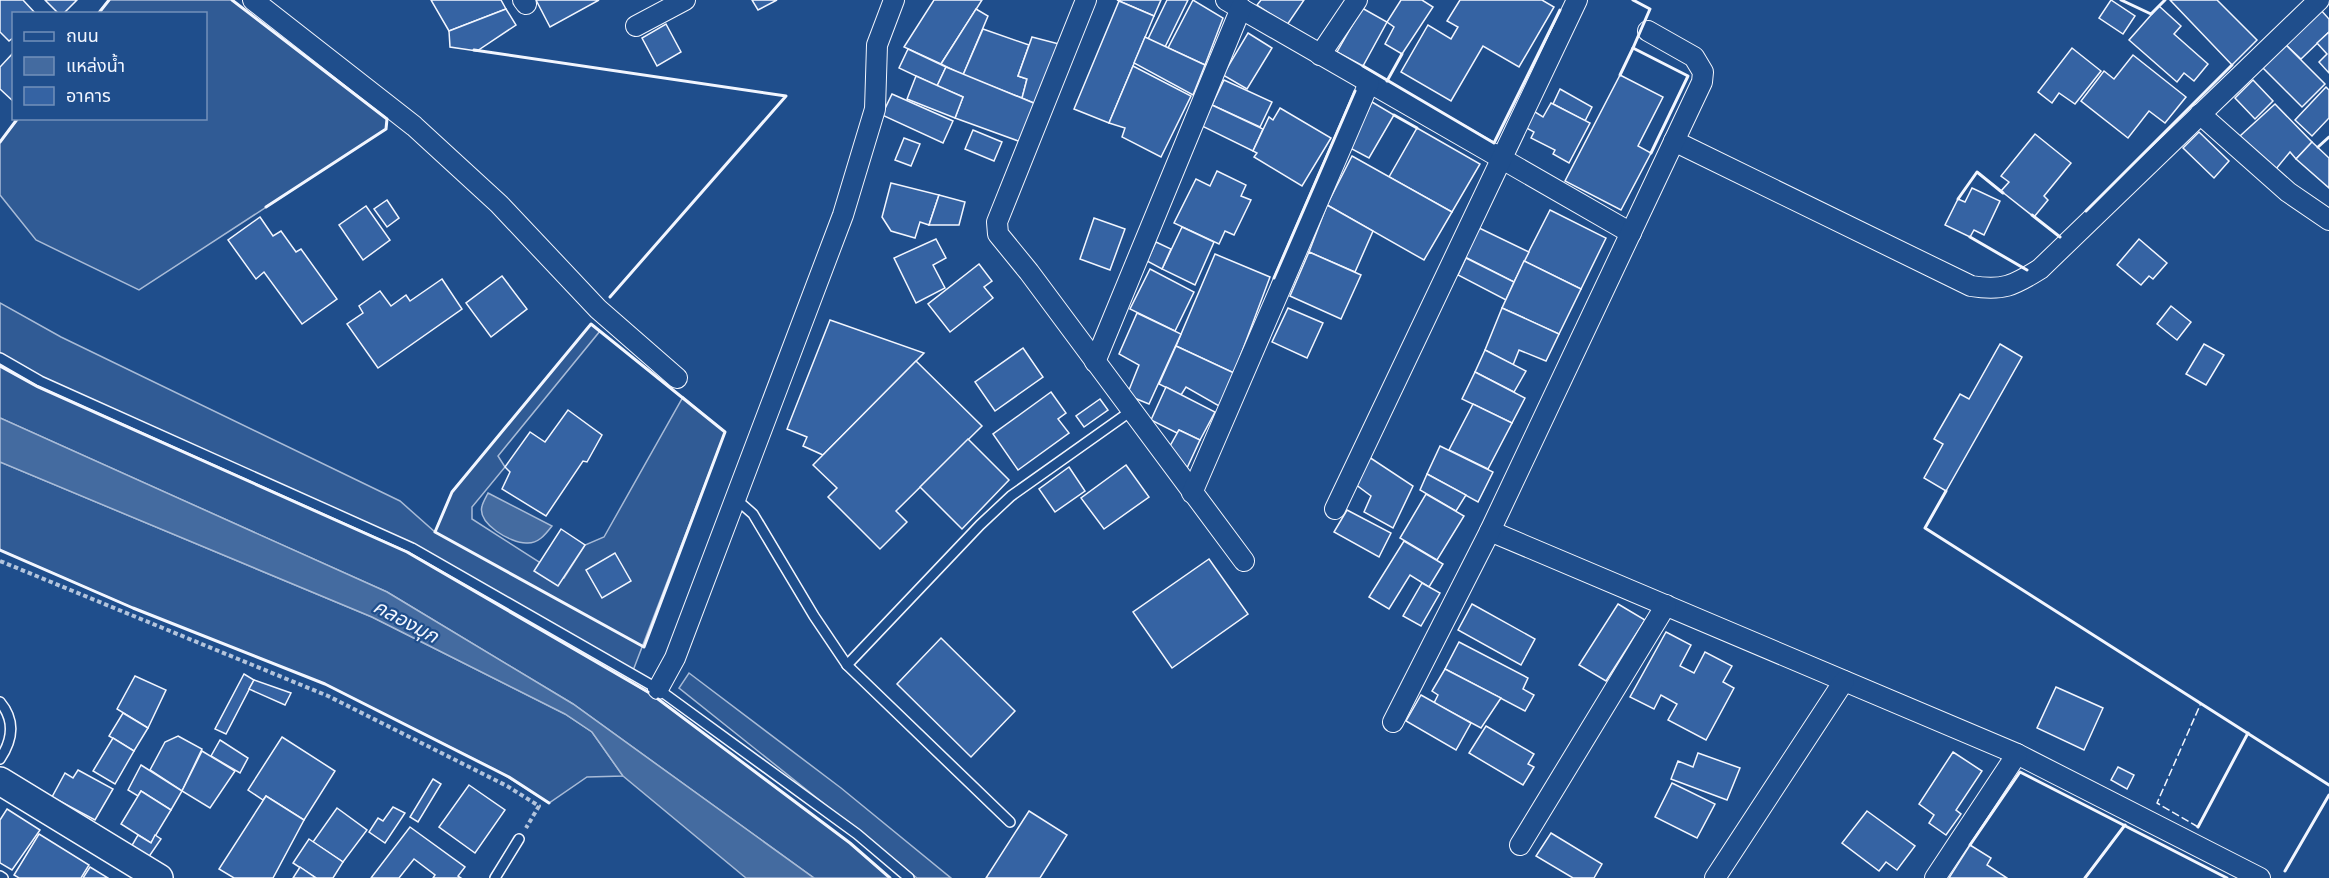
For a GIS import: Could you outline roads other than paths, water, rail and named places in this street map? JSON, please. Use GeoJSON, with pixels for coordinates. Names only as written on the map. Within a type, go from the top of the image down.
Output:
{"type":"FeatureCollection","features":[{"type":"Feature","properties":{"kind":"street"},"geometry":{"type":"LineString","coordinates":[[253,0],[414,126],[499,204],[598,309],[677,378]]}},
{"type":"Feature","properties":{"kind":"street"},"geometry":{"type":"LineString","coordinates":[[636,26],[685,0]]}},
{"type":"Feature","properties":{"kind":"street"},"geometry":{"type":"LineString","coordinates":[[658,689],[675,658],[843,215],[875,109],[877,45],[894,0]]}},
{"type":"Feature","properties":{"kind":"street"},"geometry":{"type":"LineString","coordinates":[[1086,0],[997,222],[998,234],[1029,272],[1244,561]]}},
{"type":"Feature","properties":{"kind":"street"},"geometry":{"type":"LineString","coordinates":[[1320,55],[1357,0]]}},
{"type":"Feature","properties":{"kind":"street"},"geometry":{"type":"LineString","coordinates":[[1335,509],[1577,0]]}},
{"type":"Feature","properties":{"kind":"street"},"geometry":{"type":"LineString","coordinates":[[1674,141],[1971,286],[1995,290],[2017,284],[2040,269],[2319,0]]}},
{"type":"Feature","properties":{"kind":"street"},"geometry":{"type":"LineString","coordinates":[[1095,362],[1233,4],[1630,233]]}},
{"type":"Feature","properties":{"kind":"street"},"geometry":{"type":"LineString","coordinates":[[1393,722],[1490,531],[1702,82],[1703,72],[1694,57],[1648,31]]}},
{"type":"Feature","properties":{"kind":"street"},"geometry":{"type":"LineString","coordinates":[[1192,493],[1369,83]]}},
{"type":"Feature","properties":{"kind":"street"},"geometry":{"type":"LineString","coordinates":[[2200,114],[2288,192],[2329,220]]}},
{"type":"Feature","properties":{"kind":"street"},"geometry":{"type":"LineString","coordinates":[[1490,531],[2017,754],[2260,878]]}},
{"type":"Feature","properties":{"kind":"street"},"geometry":{"type":"LineString","coordinates":[[1520,845],[1666,605]]}},
{"type":"Feature","properties":{"kind":"street"},"geometry":{"type":"LineString","coordinates":[[1715,878],[1844,681]]}},
{"type":"Feature","properties":{"kind":"street"},"geometry":{"type":"LineString","coordinates":[[1935,878],[2017,754]]}},
{"type":"Feature","properties":{"kind":"street"},"geometry":{"type":"LineString","coordinates":[[0,781],[159,878]]}},
{"type":"Feature","properties":{"kind":"lane"},"geometry":{"type":"LineString","coordinates":[[0,358],[40,381],[402,543],[658,689],[857,834],[909,878]]}},
{"type":"Feature","properties":{"kind":"lane"},"geometry":{"type":"LineString","coordinates":[[847,664],[980,525],[1011,496],[1131,411]]}},
{"type":"Feature","properties":{"kind":"lane"},"geometry":{"type":"LineString","coordinates":[[736,499],[753,514],[814,616],[847,664],[1010,822]]}},
{"type":"Feature","properties":{"kind":"lane"},"geometry":{"type":"LineString","coordinates":[[0,702],[6,709],[11,727],[10,743],[0,759]]}},
{"type":"Feature","properties":{"kind":"lane"},"geometry":{"type":"LineString","coordinates":[[495,878],[519,839]]}},
{"type":"Feature","properties":{"kind":"water","name":"คลองมุก"},"geometry":{"type":"Polygon","coordinates":[[[0,418],[387,592],[573,704],[814,878],[746,878],[623,776],[592,732],[565,714],[372,617],[0,462],[0,418]]]}},
{"type":"Feature","properties":{"kind":"water"},"geometry":{"type":"Polygon","coordinates":[[[488,493],[552,526],[541,538],[530,543],[504,536],[490,526],[482,513],[482,504],[488,493]]]}}]}
